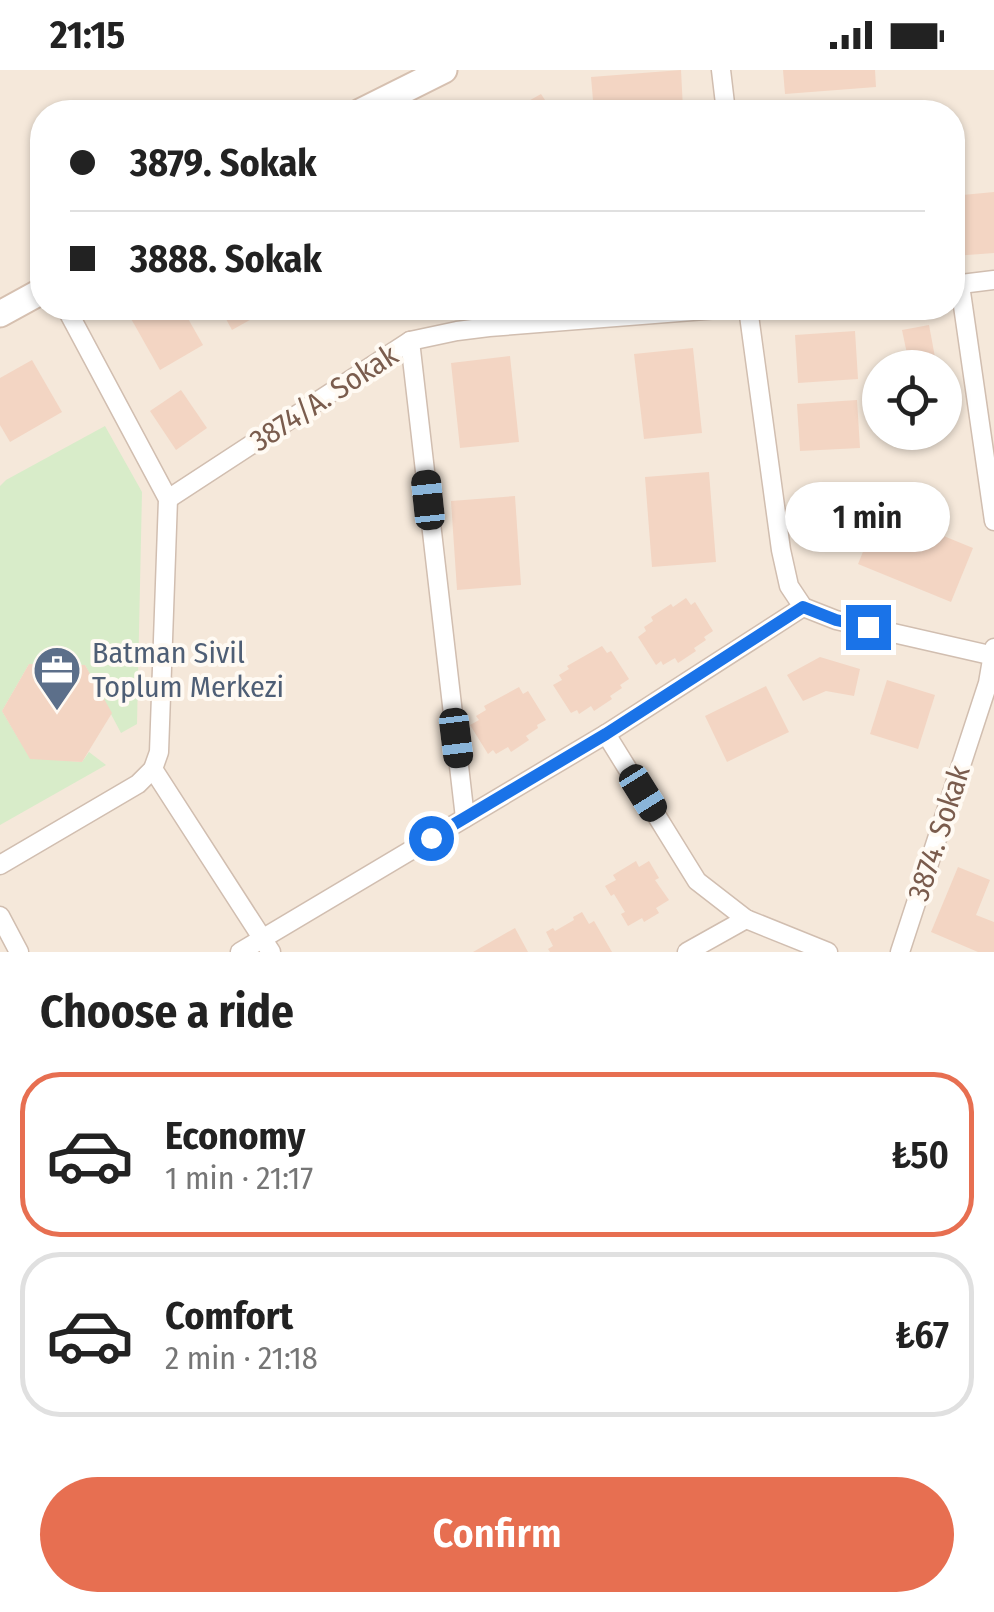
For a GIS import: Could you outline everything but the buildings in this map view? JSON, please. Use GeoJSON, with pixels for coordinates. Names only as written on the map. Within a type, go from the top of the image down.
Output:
{"type":"FeatureCollection","features":[{"type":"Feature","properties":{"kind":"street"},"geometry":{"type":"LineString","coordinates":[[384,100],[444,70]]}},
{"type":"Feature","properties":{"kind":"street"},"geometry":{"type":"LineString","coordinates":[[721,70],[725,100]]}},
{"type":"Feature","properties":{"kind":"street"},"geometry":{"type":"LineString","coordinates":[[965,284],[994,280]]}},
{"type":"Feature","properties":{"kind":"street"},"geometry":{"type":"LineString","coordinates":[[0,314],[30,298]]}},
{"type":"Feature","properties":{"kind":"street"},"geometry":{"type":"LineString","coordinates":[[0,866],[138,784],[153,770],[160,752],[168,499],[72,320]]}},
{"type":"Feature","properties":{"kind":"street","name":"3874/A. Sokak"},"geometry":{"type":"LineString","coordinates":[[168,499],[410,341],[489,327],[578,320]]}},
{"type":"Feature","properties":{"kind":"street"},"geometry":{"type":"LineString","coordinates":[[750,320],[782,550],[790,586],[803,607],[836,620],[994,654]]}},
{"type":"Feature","properties":{"kind":"street"},"geometry":{"type":"LineString","coordinates":[[962,320],[994,520]]}},
{"type":"Feature","properties":{"kind":"street"},"geometry":{"type":"LineString","coordinates":[[410,341],[465,818]]}},
{"type":"Feature","properties":{"kind":"street"},"geometry":{"type":"LineString","coordinates":[[240,952],[267,946],[803,607]]}},
{"type":"Feature","properties":{"kind":"street","name":"3874. Sokak"},"geometry":{"type":"LineString","coordinates":[[900,952],[988,683],[994,654]]}},
{"type":"Feature","properties":{"kind":"street"},"geometry":{"type":"LineString","coordinates":[[606,734],[698,881],[746,919],[828,952]]}},
{"type":"Feature","properties":{"kind":"street"},"geometry":{"type":"LineString","coordinates":[[153,770],[267,946]]}},
{"type":"Feature","properties":{"kind":"street"},"geometry":{"type":"LineString","coordinates":[[0,916],[20,952]]}},
{"type":"Feature","properties":{"kind":"street"},"geometry":{"type":"LineString","coordinates":[[688,952],[746,919]]}},
{"type":"Feature","properties":{"kind":"shaded area"},"geometry":{"type":"Polygon","coordinates":[[[0,70],[994,70],[994,952],[0,952],[0,70]]]}},
{"type":"Feature","properties":{"kind":"green space"},"geometry":{"type":"Polygon","coordinates":[[[105,426],[142,492],[137,724],[121,733],[85,665],[29,664],[2,711],[30,758],[82,762],[89,752],[106,765],[0,825],[0,486],[105,426]]]}},
{"type":"Feature","properties":{"kind":"place","name":"Batman Sivil Toplum Merkezi"},"geometry":{"type":"Point","coordinates":[57,712]}},
{"type":"Feature","properties":{"kind":"route"},"geometry":{"type":"LineString","coordinates":[[431,838],[606,734],[803,607],[868,627]]}}]}
